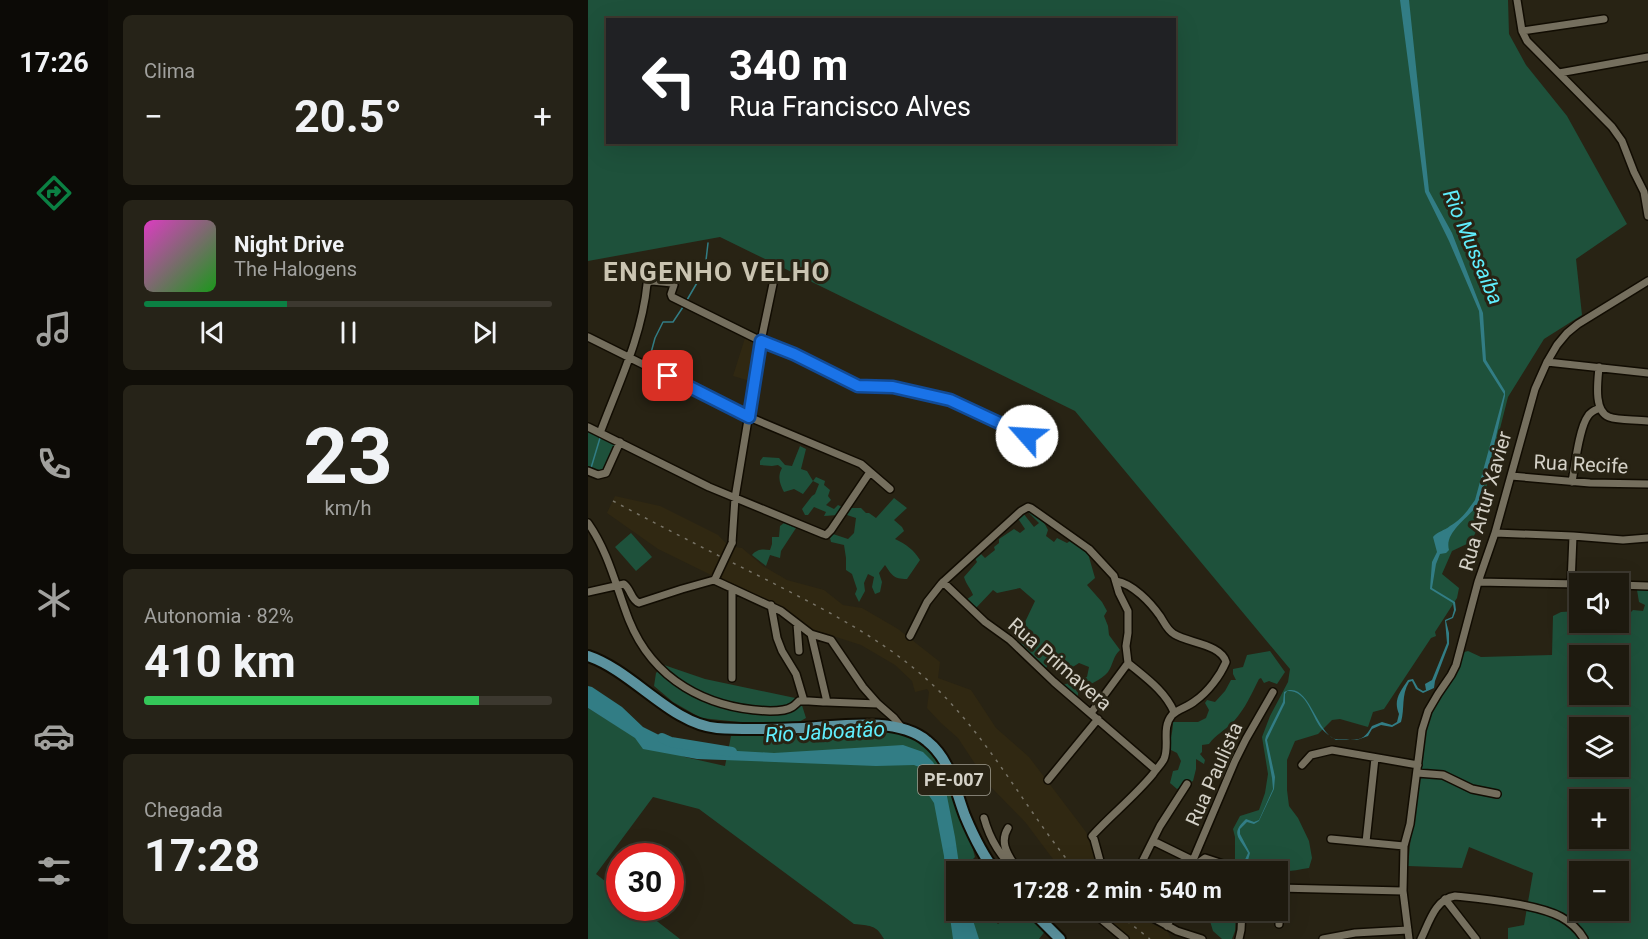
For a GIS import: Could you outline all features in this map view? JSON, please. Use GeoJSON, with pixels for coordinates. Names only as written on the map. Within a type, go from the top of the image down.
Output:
{"type":"FeatureCollection","features":[{"type":"Feature","properties":{"kind":"main road","name":"PE-007"},"geometry":{"type":"LineString","coordinates":[[588,656],[602,660],[622,672],[677,712],[697,723],[716,728],[878,725],[893,726],[921,736],[938,751],[953,779],[976,839],[989,861]]}},
{"type":"Feature","properties":{"kind":"main road"},"geometry":{"type":"LineString","coordinates":[[1042,921],[1060,939]]}},
{"type":"Feature","properties":{"kind":"street"},"geometry":{"type":"LineString","coordinates":[[1517,0],[1522,31],[1527,41],[1612,127],[1622,141],[1634,172],[1646,192],[1648,216]]}},
{"type":"Feature","properties":{"kind":"street"},"geometry":{"type":"LineString","coordinates":[[1522,31],[1604,19]]}},
{"type":"Feature","properties":{"kind":"street"},"geometry":{"type":"LineString","coordinates":[[1559,73],[1648,57]]}},
{"type":"Feature","properties":{"kind":"street","name":"Rua Artur Xavier"},"geometry":{"type":"LineString","coordinates":[[1409,939],[1403,891],[1404,846],[1410,824],[1425,719],[1438,694],[1454,671],[1535,389],[1546,362],[1572,328],[1648,281]]}},
{"type":"Feature","properties":{"kind":"street"},"geometry":{"type":"LineString","coordinates":[[600,433],[629,357],[640,323],[649,282],[669,282],[673,284],[671,296],[685,304],[858,386],[893,387],[950,400],[1027,436]]}},
{"type":"Feature","properties":{"kind":"street"},"geometry":{"type":"LineString","coordinates":[[715,579],[732,543],[735,498],[761,341],[773,284]]}},
{"type":"Feature","properties":{"kind":"street"},"geometry":{"type":"LineString","coordinates":[[588,337],[749,417],[861,464],[890,489]]}},
{"type":"Feature","properties":{"kind":"street"},"geometry":{"type":"LineString","coordinates":[[1546,362],[1648,373]]}},
{"type":"Feature","properties":{"kind":"street"},"geometry":{"type":"LineString","coordinates":[[1599,367],[1600,408],[1608,417],[1648,421]]}},
{"type":"Feature","properties":{"kind":"street"},"geometry":{"type":"LineString","coordinates":[[1572,482],[1587,416],[1593,410],[1600,408]]}},
{"type":"Feature","properties":{"kind":"street"},"geometry":{"type":"LineString","coordinates":[[588,427],[695,480],[826,535],[870,472]]}},
{"type":"Feature","properties":{"kind":"street"},"geometry":{"type":"LineString","coordinates":[[588,471],[598,476],[606,473],[620,442]]}},
{"type":"Feature","properties":{"kind":"street","name":"Rua Recife"},"geometry":{"type":"LineString","coordinates":[[1511,476],[1572,482],[1648,484]]}},
{"type":"Feature","properties":{"kind":"street"},"geometry":{"type":"LineString","coordinates":[[910,636],[927,602],[943,582],[1024,508],[1031,507],[1094,552],[1111,572],[1128,611],[1126,646],[1128,663],[1091,713]]}},
{"type":"Feature","properties":{"kind":"street"},"geometry":{"type":"LineString","coordinates":[[588,523],[607,556],[640,644],[660,669],[686,688],[715,702],[747,709],[782,711],[799,702],[878,704]]}},
{"type":"Feature","properties":{"kind":"street"},"geometry":{"type":"LineString","coordinates":[[1495,533],[1623,540],[1648,538]]}},
{"type":"Feature","properties":{"kind":"street"},"geometry":{"type":"LineString","coordinates":[[1572,536],[1574,573]]}},
{"type":"Feature","properties":{"kind":"street"},"geometry":{"type":"LineString","coordinates":[[588,592],[626,585],[637,603],[715,579],[732,589],[771,605],[811,634],[827,637],[832,641],[857,680],[903,729]]}},
{"type":"Feature","properties":{"kind":"street"},"geometry":{"type":"LineString","coordinates":[[1100,861],[1092,836],[1164,760],[1167,724],[1174,712],[1203,695],[1226,662],[1224,656],[1206,646],[1174,634],[1141,596],[1128,585],[1116,581]]}},
{"type":"Feature","properties":{"kind":"street","name":"Rua Primavera"},"geometry":{"type":"LineString","coordinates":[[943,582],[985,622],[1010,640],[1054,682],[1156,770]]}},
{"type":"Feature","properties":{"kind":"street"},"geometry":{"type":"LineString","coordinates":[[1478,582],[1569,584]]}},
{"type":"Feature","properties":{"kind":"street"},"geometry":{"type":"LineString","coordinates":[[1629,585],[1648,586]]}},
{"type":"Feature","properties":{"kind":"street"},"geometry":{"type":"LineString","coordinates":[[732,589],[732,678]]}},
{"type":"Feature","properties":{"kind":"street"},"geometry":{"type":"LineString","coordinates":[[771,605],[777,638],[796,674],[804,702]]}},
{"type":"Feature","properties":{"kind":"street"},"geometry":{"type":"LineString","coordinates":[[797,624],[799,651]]}},
{"type":"Feature","properties":{"kind":"street"},"geometry":{"type":"LineString","coordinates":[[811,634],[827,702]]}},
{"type":"Feature","properties":{"kind":"street"},"geometry":{"type":"LineString","coordinates":[[1128,663],[1159,689],[1174,712]]}},
{"type":"Feature","properties":{"kind":"street","name":"Rua Paulista"},"geometry":{"type":"LineString","coordinates":[[1193,860],[1240,750],[1273,692]]}},
{"type":"Feature","properties":{"kind":"street"},"geometry":{"type":"LineString","coordinates":[[1048,780],[1098,719]]}},
{"type":"Feature","properties":{"kind":"street"},"geometry":{"type":"LineString","coordinates":[[1302,765],[1311,755],[1332,750],[1443,775],[1472,789],[1497,794]]}},
{"type":"Feature","properties":{"kind":"street"},"geometry":{"type":"LineString","coordinates":[[1366,842],[1375,758]]}},
{"type":"Feature","properties":{"kind":"street"},"geometry":{"type":"LineString","coordinates":[[1142,861],[1187,784]]}},
{"type":"Feature","properties":{"kind":"street"},"geometry":{"type":"LineString","coordinates":[[984,818],[994,846],[1007,861]]}},
{"type":"Feature","properties":{"kind":"street"},"geometry":{"type":"LineString","coordinates":[[1008,828],[1004,835],[1004,844],[1012,861]]}},
{"type":"Feature","properties":{"kind":"street"},"geometry":{"type":"LineString","coordinates":[[1331,839],[1404,846]]}},
{"type":"Feature","properties":{"kind":"street"},"geometry":{"type":"LineString","coordinates":[[1152,841],[1193,860]]}},
{"type":"Feature","properties":{"kind":"street"},"geometry":{"type":"LineString","coordinates":[[1288,888],[1403,891]]}},
{"type":"Feature","properties":{"kind":"street"},"geometry":{"type":"LineString","coordinates":[[1421,939],[1436,909],[1445,899],[1455,896],[1520,905],[1560,916],[1572,924],[1584,939]]}},
{"type":"Feature","properties":{"kind":"street"},"geometry":{"type":"LineString","coordinates":[[1445,899],[1476,939]]}},
{"type":"Feature","properties":{"kind":"street"},"geometry":{"type":"LineString","coordinates":[[1103,921],[1125,939]]}},
{"type":"Feature","properties":{"kind":"street"},"geometry":{"type":"LineString","coordinates":[[1158,921],[1177,931],[1202,939]]}},
{"type":"Feature","properties":{"kind":"street"},"geometry":{"type":"LineString","coordinates":[[1167,926],[1170,921]]}},
{"type":"Feature","properties":{"kind":"street"},"geometry":{"type":"LineString","coordinates":[[1239,939],[1241,921]]}},
{"type":"Feature","properties":{"kind":"street"},"geometry":{"type":"LineString","coordinates":[[1323,939],[1355,933],[1387,935],[1408,930]]}},
{"type":"Feature","properties":{"kind":"shaded area"},"geometry":{"type":"Polygon","coordinates":[[[745,338],[757,341],[750,381],[733,376],[745,338]]]}},
{"type":"Feature","properties":{"kind":"shaded area"},"geometry":{"type":"Polygon","coordinates":[[[615,496],[660,506],[718,535],[729,546],[742,548],[763,566],[787,580],[824,590],[843,605],[862,608],[898,629],[940,662],[938,678],[971,690],[996,728],[1029,757],[1086,832],[1095,861],[1054,861],[1026,823],[989,785],[958,738],[927,708],[929,692],[927,689],[915,692],[912,681],[895,665],[861,645],[808,628],[781,607],[658,549],[607,513],[615,496]]]}},
{"type":"Feature","properties":{"kind":"shaded area"},"geometry":{"type":"Polygon","coordinates":[[[1106,921],[1145,921],[1167,930],[1171,939],[1129,939],[1106,921]]]}},
{"type":"Feature","properties":{"kind":"green space"},"geometry":{"type":"Polygon","coordinates":[[[588,0],[1508,0],[1509,34],[1526,65],[1567,116],[1627,224],[1576,259],[1582,315],[1544,339],[1508,397],[1488,476],[1483,517],[1471,542],[1452,551],[1442,574],[1459,588],[1457,598],[1435,632],[1436,636],[1431,638],[1384,709],[1373,712],[1368,727],[1340,719],[1332,720],[1318,734],[1295,741],[1287,760],[1287,790],[1289,806],[1298,818],[1309,841],[1312,858],[1309,868],[1288,871],[1288,861],[1251,859],[1250,861],[1235,861],[1233,829],[1240,816],[1259,810],[1268,774],[1262,737],[1288,682],[1290,669],[1075,411],[720,237],[588,261],[588,0]]]}},
{"type":"Feature","properties":{"kind":"green space"},"geometry":{"type":"Polygon","coordinates":[[[588,431],[618,445],[603,474],[588,468],[588,431]]]}},
{"type":"Feature","properties":{"kind":"green space"},"geometry":{"type":"Polygon","coordinates":[[[800,446],[806,449],[801,469],[807,471],[813,481],[803,494],[794,489],[784,492],[780,480],[782,468],[778,465],[760,465],[760,461],[763,457],[779,458],[785,465],[792,466],[800,446]]]}},
{"type":"Feature","properties":{"kind":"green space"},"geometry":{"type":"Polygon","coordinates":[[[816,477],[825,481],[824,485],[830,490],[828,496],[831,500],[826,505],[834,509],[838,505],[842,507],[838,515],[824,516],[826,512],[814,507],[808,515],[805,515],[802,509],[815,494],[819,484],[813,481],[816,477]]]}},
{"type":"Feature","properties":{"kind":"green space"},"geometry":{"type":"Polygon","coordinates":[[[894,498],[907,508],[894,520],[904,531],[895,539],[915,553],[920,560],[907,579],[893,576],[885,565],[879,573],[882,582],[880,592],[875,594],[872,587],[874,577],[868,574],[864,583],[865,591],[859,602],[855,594],[857,589],[852,574],[846,570],[844,545],[831,542],[830,538],[833,534],[848,539],[854,533],[856,518],[844,514],[847,508],[861,508],[876,518],[894,498]]]}},
{"type":"Feature","properties":{"kind":"green space"},"geometry":{"type":"Polygon","coordinates":[[[1027,511],[1042,521],[1048,530],[1046,536],[1054,542],[1057,538],[1067,543],[1073,539],[1087,550],[1095,578],[1087,585],[1107,611],[1104,616],[1109,635],[1120,650],[1108,672],[1078,690],[1078,696],[1063,685],[1087,677],[1089,667],[1079,663],[1064,671],[1048,665],[1046,668],[1016,641],[1035,601],[1020,588],[997,593],[993,590],[975,609],[966,600],[973,595],[964,577],[977,562],[974,556],[977,550],[985,558],[995,550],[994,547],[999,543],[999,539],[1014,529],[1020,533],[1025,529],[1017,517],[1023,513],[1034,527],[1039,523],[1027,511]]]}},
{"type":"Feature","properties":{"kind":"green space"},"geometry":{"type":"Polygon","coordinates":[[[784,523],[796,528],[781,551],[780,558],[770,555],[766,566],[752,555],[760,550],[770,550],[772,537],[779,537],[780,526],[784,523]]]}},
{"type":"Feature","properties":{"kind":"green space"},"geometry":{"type":"Polygon","coordinates":[[[631,533],[652,557],[636,571],[615,547],[631,533]]]}},
{"type":"Feature","properties":{"kind":"green space"},"geometry":{"type":"Polygon","coordinates":[[[1648,589],[1648,939],[1508,939],[1508,928],[1524,925],[1533,873],[1469,847],[1462,868],[1408,866],[1417,773],[1428,711],[1461,653],[1468,651],[1481,657],[1552,655],[1553,616],[1561,612],[1569,612],[1569,633],[1629,633],[1629,614],[1633,610],[1643,611],[1645,605],[1639,602],[1637,590],[1648,589]]]}},
{"type":"Feature","properties":{"kind":"green space"},"geometry":{"type":"Polygon","coordinates":[[[1270,651],[1285,672],[1277,684],[1269,681],[1264,683],[1261,678],[1259,679],[1234,721],[1209,744],[1202,745],[1200,754],[1205,760],[1204,764],[1196,759],[1193,781],[1177,789],[1170,783],[1173,771],[1178,770],[1181,761],[1177,753],[1169,749],[1173,722],[1198,722],[1206,718],[1209,710],[1205,703],[1207,700],[1215,702],[1231,680],[1236,680],[1233,669],[1243,667],[1247,655],[1270,651]]]}},
{"type":"Feature","properties":{"kind":"green space"},"geometry":{"type":"Polygon","coordinates":[[[664,665],[705,679],[800,699],[806,718],[797,723],[758,724],[701,718],[673,702],[654,686],[656,673],[664,665]]]}},
{"type":"Feature","properties":{"kind":"green space"},"geometry":{"type":"Polygon","coordinates":[[[588,708],[638,739],[685,757],[725,766],[731,736],[788,736],[828,731],[906,732],[936,753],[967,828],[975,857],[971,861],[946,861],[946,921],[995,921],[998,924],[1002,921],[1037,921],[1046,930],[1039,939],[884,939],[875,928],[854,924],[699,809],[653,797],[619,843],[606,843],[606,860],[596,874],[606,882],[606,921],[657,921],[680,939],[588,939],[588,708]]]}},
{"type":"Feature","properties":{"kind":"green space"},"geometry":{"type":"Polygon","coordinates":[[[1210,921],[1236,921],[1232,939],[1222,939],[1213,931],[1210,921]]]}},
{"type":"Feature","properties":{"kind":"water","name":"Rio Mussaíba"},"geometry":{"type":"Polygon","coordinates":[[[1400,0],[1409,0],[1429,191],[1452,233],[1483,313],[1486,360],[1505,391],[1505,396],[1480,499],[1453,532],[1448,543],[1449,550],[1440,554],[1436,564],[1432,588],[1455,602],[1456,610],[1453,618],[1446,621],[1449,644],[1434,688],[1423,693],[1416,689],[1412,681],[1409,682],[1405,692],[1401,722],[1392,727],[1381,725],[1372,729],[1368,736],[1354,740],[1366,735],[1372,726],[1382,722],[1392,725],[1397,722],[1399,714],[1397,700],[1408,680],[1413,679],[1418,688],[1423,691],[1426,690],[1425,684],[1432,680],[1447,643],[1445,620],[1452,617],[1454,610],[1453,603],[1430,589],[1432,562],[1437,552],[1433,537],[1458,521],[1475,500],[1504,394],[1483,361],[1479,311],[1425,192],[1400,0]]]}},
{"type":"Feature","properties":{"kind":"water","name":"Rio Jaboatão"},"geometry":{"type":"Polygon","coordinates":[[[588,686],[622,707],[643,727],[685,748],[774,753],[903,745],[923,752],[933,762],[944,781],[959,861],[946,861],[946,888],[944,856],[934,803],[926,791],[924,774],[919,767],[914,765],[876,766],[697,759],[643,749],[635,738],[588,708],[588,686]]]}},
{"type":"Feature","properties":{"kind":"water"},"geometry":{"type":"Polygon","coordinates":[[[1287,691],[1285,703],[1267,740],[1275,777],[1274,789],[1259,821],[1254,824],[1247,822],[1240,829],[1240,834],[1250,853],[1248,861],[1244,861],[1248,853],[1237,832],[1246,819],[1254,822],[1259,820],[1273,789],[1265,740],[1283,702],[1284,692],[1287,691]]]}},
{"type":"Feature","properties":{"kind":"water"},"geometry":{"type":"Polygon","coordinates":[[[1288,691],[1299,693],[1306,699],[1328,734],[1335,739],[1350,740],[1336,740],[1328,735],[1317,723],[1304,699],[1288,691]]]}},
{"type":"Feature","properties":{"kind":"water","name":"Rio Jaboatão"},"geometry":{"type":"Polygon","coordinates":[[[951,921],[973,921],[979,939],[953,939],[951,921]]]}},
{"type":"Feature","properties":{"kind":"waterway"},"geometry":{"type":"LineString","coordinates":[[687,300],[705,269],[708,243]]}},
{"type":"Feature","properties":{"kind":"waterway"},"geometry":{"type":"LineString","coordinates":[[648,364],[655,338],[663,322],[673,322],[683,307]]}},
{"type":"Feature","properties":{"kind":"waterway"},"geometry":{"type":"LineString","coordinates":[[591,468],[600,438]]}},
{"type":"Feature","properties":{"kind":"waterway","name":"Rio Jaboatão"},"geometry":{"type":"LineString","coordinates":[[662,738],[671,742],[732,752]]}},
{"type":"Feature","properties":{"kind":"railway"},"geometry":{"type":"LineString","coordinates":[[613,501],[834,615],[897,655],[916,670],[935,687],[974,730],[1068,861]]}},
{"type":"Feature","properties":{"kind":"railway"},"geometry":{"type":"LineString","coordinates":[[1127,921],[1150,939]]}},
{"type":"Feature","properties":{"kind":"district","name":"ENGENHO VELHO"},"geometry":{"type":"Point","coordinates":[717,272]}},
{"type":"Feature","properties":{"kind":"route"},"geometry":{"type":"LineString","coordinates":[[668,376],[749,417],[761,341],[794,354],[858,386],[893,387],[950,400],[1027,436]]}}]}
